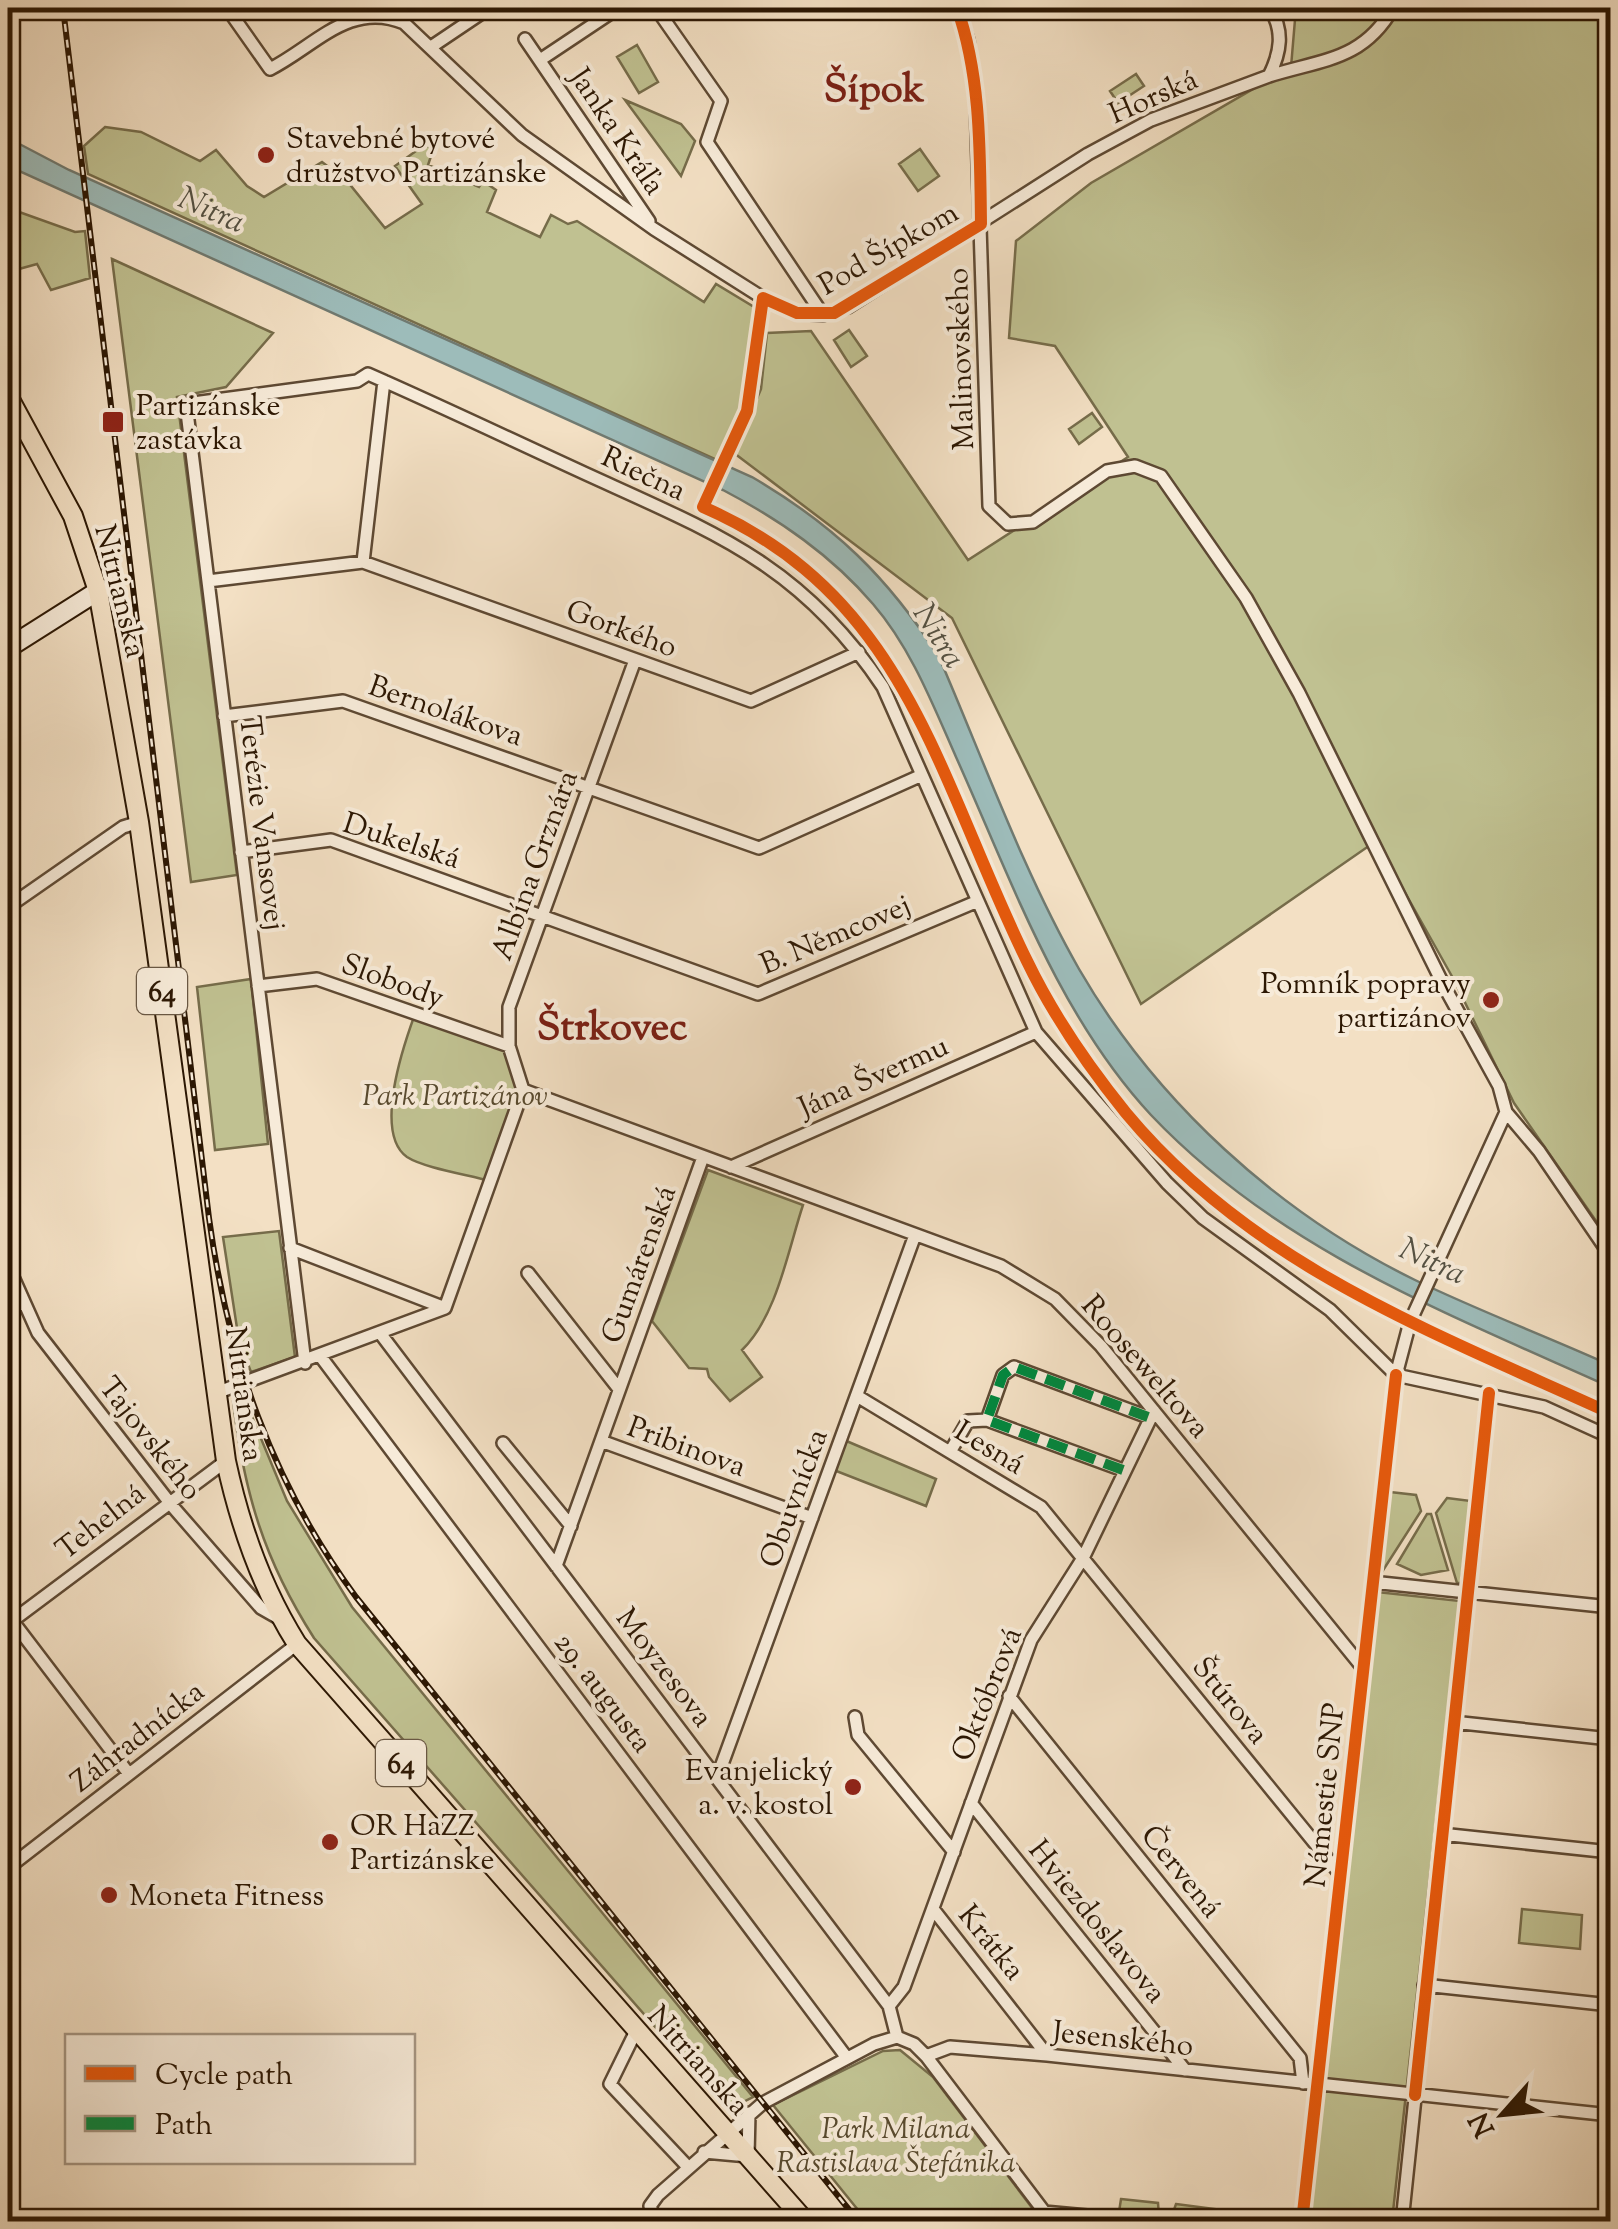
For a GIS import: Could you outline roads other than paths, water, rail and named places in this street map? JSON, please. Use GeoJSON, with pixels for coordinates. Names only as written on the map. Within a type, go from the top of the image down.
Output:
{"type":"FeatureCollection","features":[{"type":"Feature","properties":{"kind":"main road","name":"Nitrianska"},"geometry":{"type":"LineString","coordinates":[[10,408],[73,516],[98,591],[139,822],[226,1461],[242,1526],[282,1620],[297,1644],[806,2222]]}},
{"type":"Feature","properties":{"kind":"street","name":"Pod Šípkom"},"geometry":{"type":"LineString","coordinates":[[227,8],[270,69],[358,16],[393,18],[431,47],[522,135],[654,229],[763,298],[797,313],[823,315],[848,307],[982,224]]}},
{"type":"Feature","properties":{"kind":"street"},"geometry":{"type":"LineString","coordinates":[[431,47],[489,8]]}},
{"type":"Feature","properties":{"kind":"street","name":"Janka Kráľa"},"geometry":{"type":"LineString","coordinates":[[540,60],[618,8]]}},
{"type":"Feature","properties":{"kind":"street"},"geometry":{"type":"LineString","coordinates":[[656,8],[721,101],[707,142],[823,315]]}},
{"type":"Feature","properties":{"kind":"street","name":"Malinovského"},"geometry":{"type":"LineString","coordinates":[[957,8],[968,40],[976,102],[989,506],[1008,524],[1033,522],[1108,471],[1136,466],[1161,476],[1246,598],[1298,693],[1444,986],[1499,1086],[1506,1112]]}},
{"type":"Feature","properties":{"kind":"street"},"geometry":{"type":"LineString","coordinates":[[1270,8],[1278,25],[1280,46],[1270,76]]}},
{"type":"Feature","properties":{"kind":"street","name":"Horská"},"geometry":{"type":"LineString","coordinates":[[982,224],[1151,120],[1270,76],[1356,50],[1377,35],[1393,8]]}},
{"type":"Feature","properties":{"kind":"street","name":"Janka Kráľa"},"geometry":{"type":"LineString","coordinates":[[525,39],[654,229]]}},
{"type":"Feature","properties":{"kind":"street"},"geometry":{"type":"LineString","coordinates":[[981,203],[999,211]]}},
{"type":"Feature","properties":{"kind":"street","name":"Riečna"},"geometry":{"type":"LineString","coordinates":[[186,404],[356,381],[368,374],[744,548],[805,593],[860,652],[883,688],[1036,1032],[1167,1183],[1203,1218],[1330,1310],[1396,1375]]}},
{"type":"Feature","properties":{"kind":"street"},"geometry":{"type":"LineString","coordinates":[[363,562],[384,381]]}},
{"type":"Feature","properties":{"kind":"street","name":"Terézie Vansovej"},"geometry":{"type":"LineString","coordinates":[[186,404],[305,1363]]}},
{"type":"Feature","properties":{"kind":"street","name":"Gorkého"},"geometry":{"type":"LineString","coordinates":[[208,581],[363,562],[751,701],[860,652]]}},
{"type":"Feature","properties":{"kind":"street"},"geometry":{"type":"LineString","coordinates":[[8,648],[98,591]]}},
{"type":"Feature","properties":{"kind":"street","name":"Albína Grznára"},"geometry":{"type":"LineString","coordinates":[[523,1090],[508,1046],[509,1007],[635,660]]}},
{"type":"Feature","properties":{"kind":"street","name":"Bernolákova"},"geometry":{"type":"LineString","coordinates":[[224,716],[344,701],[759,848],[922,775]]}},
{"type":"Feature","properties":{"kind":"street"},"geometry":{"type":"LineString","coordinates":[[8,907],[122,827],[139,822]]}},
{"type":"Feature","properties":{"kind":"street","name":"Dukelská"},"geometry":{"type":"LineString","coordinates":[[241,852],[331,840],[543,914]]}},
{"type":"Feature","properties":{"kind":"street","name":"B. Němcovej"},"geometry":{"type":"LineString","coordinates":[[543,914],[758,994],[978,901]]}},
{"type":"Feature","properties":{"kind":"street","name":"Slobody"},"geometry":{"type":"LineString","coordinates":[[258,986],[317,979],[508,1046]]}},
{"type":"Feature","properties":{"kind":"street","name":"Jána Švermu"},"geometry":{"type":"LineString","coordinates":[[731,1167],[1036,1032]]}},
{"type":"Feature","properties":{"kind":"street"},"geometry":{"type":"LineString","coordinates":[[216,1393],[445,1308],[523,1090]]}},
{"type":"Feature","properties":{"kind":"street","name":"Rooseweltova"},"geometry":{"type":"LineString","coordinates":[[523,1090],[1001,1266],[1056,1299],[1101,1346],[1151,1414],[1362,1668]]}},
{"type":"Feature","properties":{"kind":"street"},"geometry":{"type":"LineString","coordinates":[[1506,1112],[1539,1151],[1610,1256]]}},
{"type":"Feature","properties":{"kind":"street","name":"Námestie SNP"},"geometry":{"type":"LineString","coordinates":[[1302,2222],[1310,2084],[1340,1874],[1396,1375],[1410,1323],[1506,1112]]}},
{"type":"Feature","properties":{"kind":"street","name":"Gumárenská"},"geometry":{"type":"LineString","coordinates":[[556,1566],[703,1157]]}},
{"type":"Feature","properties":{"kind":"street","name":"Obuvnícka"},"geometry":{"type":"LineString","coordinates":[[717,1778],[915,1235]]}},
{"type":"Feature","properties":{"kind":"street"},"geometry":{"type":"LineString","coordinates":[[290,1248],[445,1308]]}},
{"type":"Feature","properties":{"kind":"street","name":"Tajovského"},"geometry":{"type":"LineString","coordinates":[[8,1266],[38,1334],[168,1500],[261,1608],[282,1620]]}},
{"type":"Feature","properties":{"kind":"street","name":"Gumárenská"},"geometry":{"type":"LineString","coordinates":[[528,1273],[619,1389]]}},
{"type":"Feature","properties":{"kind":"street"},"geometry":{"type":"LineString","coordinates":[[8,1313],[24,1301]]}},
{"type":"Feature","properties":{"kind":"street","name":"Moyzesova"},"geometry":{"type":"LineString","coordinates":[[380,1333],[889,2006],[897,2037]]}},
{"type":"Feature","properties":{"kind":"street","name":"29. augusta"},"geometry":{"type":"LineString","coordinates":[[320,1356],[847,2058]]}},
{"type":"Feature","properties":{"kind":"street"},"geometry":{"type":"LineString","coordinates":[[987,1420],[1002,1375],[1014,1367],[1151,1414]]}},
{"type":"Feature","properties":{"kind":"street"},"geometry":{"type":"LineString","coordinates":[[1396,1375],[1544,1407],[1610,1436]]}},
{"type":"Feature","properties":{"kind":"street"},"geometry":{"type":"LineString","coordinates":[[1402,2222],[1489,1393]]}},
{"type":"Feature","properties":{"kind":"street","name":"Lesná"},"geometry":{"type":"LineString","coordinates":[[856,1396],[1041,1506],[1083,1558]]}},
{"type":"Feature","properties":{"kind":"street","name":"Októbrová"},"geometry":{"type":"LineString","coordinates":[[889,2006],[903,1990],[1031,1640],[1083,1558],[1151,1414]]}},
{"type":"Feature","properties":{"kind":"street"},"geometry":{"type":"LineString","coordinates":[[950,1452],[968,1420],[987,1420],[1123,1470]]}},
{"type":"Feature","properties":{"kind":"street","name":"Pribinova"},"geometry":{"type":"LineString","coordinates":[[601,1441],[812,1518]]}},
{"type":"Feature","properties":{"kind":"street"},"geometry":{"type":"LineString","coordinates":[[503,1443],[571,1526]]}},
{"type":"Feature","properties":{"kind":"street","name":"Tehelná"},"geometry":{"type":"LineString","coordinates":[[9,1620],[226,1461]]}},
{"type":"Feature","properties":{"kind":"street","name":"Štúrova"},"geometry":{"type":"LineString","coordinates":[[1083,1558],[1340,1874]]}},
{"type":"Feature","properties":{"kind":"street"},"geometry":{"type":"LineString","coordinates":[[1372,1582],[1610,1607]]}},
{"type":"Feature","properties":{"kind":"street"},"geometry":{"type":"LineString","coordinates":[[9,1620],[130,1774]]}},
{"type":"Feature","properties":{"kind":"street","name":"Záhradnícka"},"geometry":{"type":"LineString","coordinates":[[8,1868],[297,1644]]}},
{"type":"Feature","properties":{"kind":"street","name":"Červená"},"geometry":{"type":"LineString","coordinates":[[1009,1696],[1300,2058],[1310,2084]]}},
{"type":"Feature","properties":{"kind":"street"},"geometry":{"type":"LineString","coordinates":[[855,1717],[858,1735],[954,1852]]}},
{"type":"Feature","properties":{"kind":"street"},"geometry":{"type":"LineString","coordinates":[[1453,1722],[1610,1739]]}},
{"type":"Feature","properties":{"kind":"street","name":"Hviezdoslavova"},"geometry":{"type":"LineString","coordinates":[[971,1803],[1185,2070]]}},
{"type":"Feature","properties":{"kind":"street"},"geometry":{"type":"LineString","coordinates":[[1441,1834],[1610,1852]]}},
{"type":"Feature","properties":{"kind":"street","name":"Krátka"},"geometry":{"type":"LineString","coordinates":[[934,1909],[1048,2055]]}},
{"type":"Feature","properties":{"kind":"street"},"geometry":{"type":"LineString","coordinates":[[1424,1985],[1610,2005]]}},
{"type":"Feature","properties":{"kind":"street"},"geometry":{"type":"LineString","coordinates":[[636,2030],[610,2084],[688,2167]]}},
{"type":"Feature","properties":{"kind":"street"},"geometry":{"type":"LineString","coordinates":[[656,2222],[650,2206],[749,2114],[802,2080],[897,2037],[914,2044],[926,2056],[1048,2217],[1152,2222]]}},
{"type":"Feature","properties":{"kind":"street","name":"Jesenského"},"geometry":{"type":"LineString","coordinates":[[926,2056],[950,2047],[1310,2084]]}},
{"type":"Feature","properties":{"kind":"street"},"geometry":{"type":"LineString","coordinates":[[1310,2084],[1610,2115]]}},
{"type":"Feature","properties":{"kind":"street"},"geometry":{"type":"LineString","coordinates":[[712,2116],[749,2114]]}},
{"type":"Feature","properties":{"kind":"street"},"geometry":{"type":"LineString","coordinates":[[704,2152],[748,2156],[745,2133],[749,2114]]}},
{"type":"Feature","properties":{"kind":"water"},"geometry":{"type":"Polygon","coordinates":[[[8,138],[69,170],[752,477],[809,514],[879,578],[939,657],[1022,855],[1079,969],[1110,1018],[1183,1108],[1224,1149],[1316,1222],[1415,1280],[1610,1365],[1610,1387],[1426,1304],[1309,1240],[1253,1204],[1200,1162],[1151,1115],[1118,1076],[1063,990],[1017,898],[930,697],[899,639],[857,586],[804,540],[723,490],[8,166],[8,138]]]}},
{"type":"Feature","properties":{"kind":"railway"},"geometry":{"type":"LineString","coordinates":[[63,8],[209,1218],[228,1320],[258,1417],[300,1509],[356,1597],[859,2222]]}},
{"type":"Feature","properties":{"kind":"place","name":"Stavebné bytové družstvo Partizánske"},"geometry":{"type":"Point","coordinates":[266,155]}},
{"type":"Feature","properties":{"kind":"place","name":"Partizánske zastávka"},"geometry":{"type":"Point","coordinates":[113,422]}},
{"type":"Feature","properties":{"kind":"place","name":"Pomník popravy partizánov"},"geometry":{"type":"Point","coordinates":[1491,1000]}},
{"type":"Feature","properties":{"kind":"place","name":"Evanjelický a. v. kostol"},"geometry":{"type":"Point","coordinates":[853,1787]}},
{"type":"Feature","properties":{"kind":"place","name":"OR HaZZ Partizánske"},"geometry":{"type":"Point","coordinates":[330,1842]}},
{"type":"Feature","properties":{"kind":"place","name":"Moneta Fitness"},"geometry":{"type":"Point","coordinates":[109,1895]}},
{"type":"Feature","properties":{"kind":"district","name":"Šípok"},"geometry":{"type":"Point","coordinates":[874,87]}},
{"type":"Feature","properties":{"kind":"district","name":"Štrkovec"},"geometry":{"type":"Point","coordinates":[612,1025]}},
{"type":"Feature","properties":{"kind":"water label","name":"Nitra"},"geometry":{"type":"Point","coordinates":[212,209]}},
{"type":"Feature","properties":{"kind":"water label","name":"Nitra"},"geometry":{"type":"Point","coordinates":[940,635]}},
{"type":"Feature","properties":{"kind":"water label","name":"Nitra"},"geometry":{"type":"Point","coordinates":[1433,1260]}},
{"type":"Feature","properties":{"kind":"park label","name":"Park Partizánov"},"geometry":{"type":"Point","coordinates":[455,1095]}},
{"type":"Feature","properties":{"kind":"park label","name":"Park Milana Rastislava Štefánika"},"geometry":{"type":"Point","coordinates":[896,2145]}}]}
